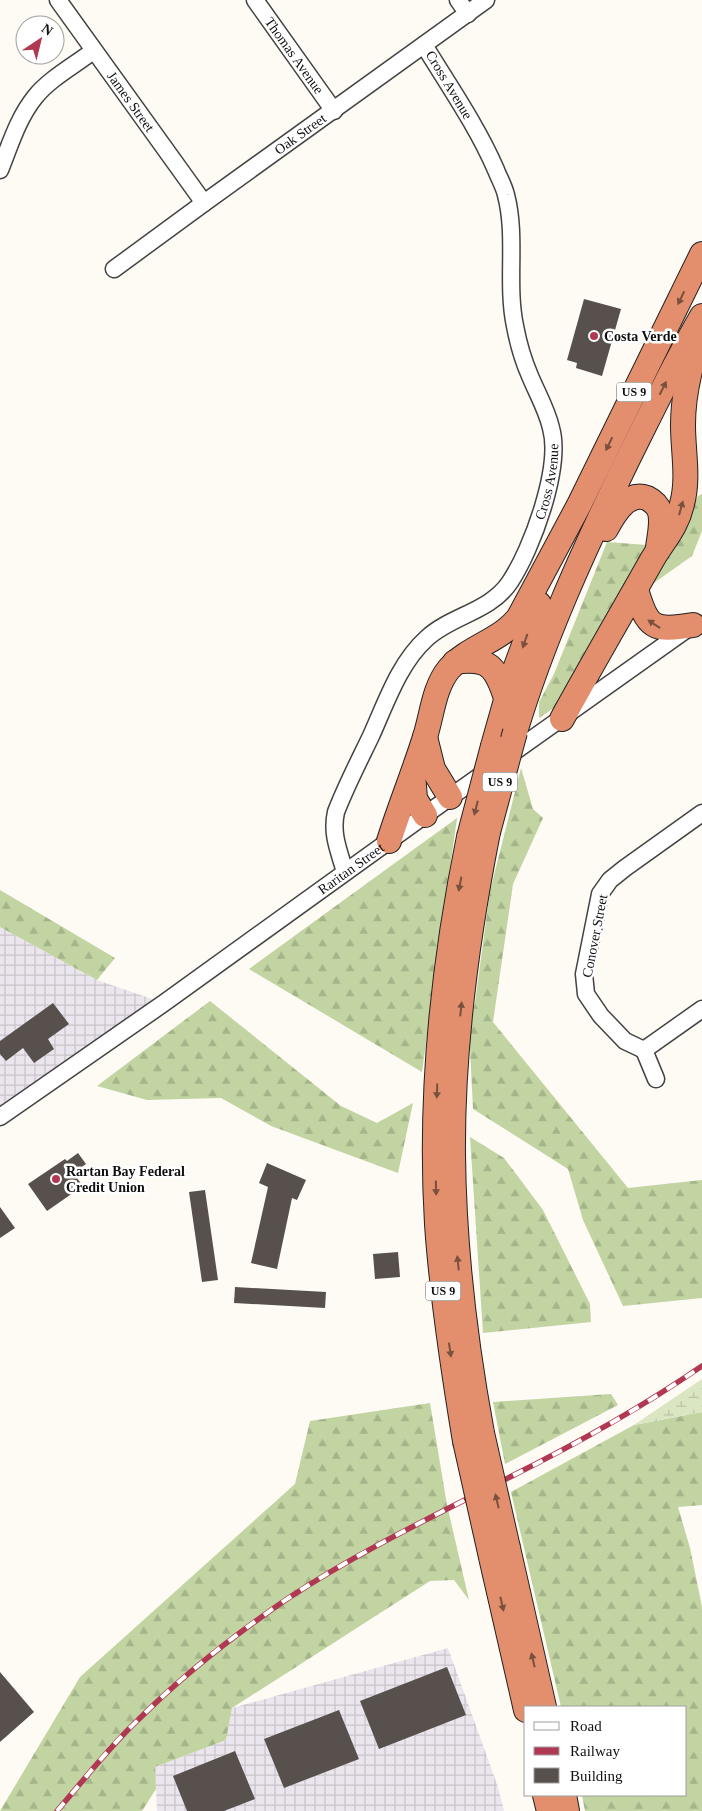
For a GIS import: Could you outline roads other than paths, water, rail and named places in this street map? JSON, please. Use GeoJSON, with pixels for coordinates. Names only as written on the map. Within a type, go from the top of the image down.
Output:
{"type":"FeatureCollection","features":[{"type":"Feature","properties":{"kind":"highway","name":"US 9"},"geometry":{"type":"LineString","coordinates":[[525,1706],[499,1552],[474,1437],[470,1359],[444,1146],[448,1051],[470,929],[479,834],[492,746],[506,698],[531,624],[567,530],[702,254]]}},
{"type":"Feature","properties":{"kind":"highway","name":"US 9"},"geometry":{"type":"LineString","coordinates":[[479,834],[543,646],[566,589],[651,411],[683,348],[702,316]]}},
{"type":"Feature","properties":{"kind":"highway"},"geometry":{"type":"LineString","coordinates":[[562,719],[658,550],[677,523],[686,483],[683,426],[685,394],[692,361],[702,330]]}},
{"type":"Feature","properties":{"kind":"highway"},"geometry":{"type":"LineString","coordinates":[[566,589],[615,514],[624,503],[631,500],[637,498],[649,499],[658,506],[661,525],[658,550]]}},
{"type":"Feature","properties":{"kind":"highway"},"geometry":{"type":"LineString","coordinates":[[389,841],[425,737],[442,680],[446,673],[470,651],[499,635],[514,623],[567,530]]}},
{"type":"Feature","properties":{"kind":"highway"},"geometry":{"type":"LineString","coordinates":[[636,589],[644,614],[654,626],[670,629],[697,622]]}},
{"type":"Feature","properties":{"kind":"highway"},"geometry":{"type":"LineString","coordinates":[[456,662],[476,660],[489,666],[498,678],[506,698]]}},
{"type":"Feature","properties":{"kind":"highway"},"geometry":{"type":"LineString","coordinates":[[425,737],[433,769],[450,797]]}},
{"type":"Feature","properties":{"kind":"highway"},"geometry":{"type":"LineString","coordinates":[[413,771],[415,799],[425,815]]}},
{"type":"Feature","properties":{"kind":"highway","name":"US 9"},"geometry":{"type":"LineString","coordinates":[[499,1552],[544,1706]]}},
{"type":"Feature","properties":{"kind":"highway"},"geometry":{"type":"LineString","coordinates":[[545,1796],[549,1811]]}},
{"type":"Feature","properties":{"kind":"highway"},"geometry":{"type":"LineString","coordinates":[[564,1796],[567,1811]]}},
{"type":"Feature","properties":{"kind":"street","name":"James Street"},"geometry":{"type":"LineString","coordinates":[[58,0],[204,203]]}},
{"type":"Feature","properties":{"kind":"street","name":"Thomas Avenue"},"geometry":{"type":"LineString","coordinates":[[254,0],[334,111]]}},
{"type":"Feature","properties":{"kind":"street"},"geometry":{"type":"LineString","coordinates":[[458,0],[468,14]]}},
{"type":"Feature","properties":{"kind":"street","name":"Oak Street"},"geometry":{"type":"LineString","coordinates":[[114,269],[486,0]]}},
{"type":"Feature","properties":{"kind":"street","name":"Cross Avenue"},"geometry":{"type":"LineString","coordinates":[[345,872],[335,838],[336,812],[397,680],[412,655],[432,634],[487,604],[505,588],[517,570],[528,547],[543,504],[552,464],[552,429],[529,375],[514,324],[511,237],[506,194],[483,141],[424,45]]}},
{"type":"Feature","properties":{"kind":"street"},"geometry":{"type":"LineString","coordinates":[[0,170],[20,122],[36,96],[44,87],[93,51]]}},
{"type":"Feature","properties":{"kind":"street","name":"Raritan Street"},"geometry":{"type":"LineString","coordinates":[[1,1115],[164,1003],[697,622]]}},
{"type":"Feature","properties":{"kind":"street","name":"Conover Street"},"geometry":{"type":"LineString","coordinates":[[644,1050],[625,1041],[601,1016],[586,994],[584,974],[600,894],[610,880],[625,868],[702,814]]}},
{"type":"Feature","properties":{"kind":"street"},"geometry":{"type":"LineString","coordinates":[[656,1079],[644,1050],[702,1009]]}},
{"type":"Feature","properties":{"kind":"railway"},"geometry":{"type":"LineString","coordinates":[[57,1811],[117,1741],[157,1702],[212,1654],[290,1597],[371,1549],[584,1438],[632,1411],[702,1366]]}},
{"type":"Feature","properties":{"kind":"place","name":"Costa Verde"},"geometry":{"type":"Point","coordinates":[594,336]}},
{"type":"Feature","properties":{"kind":"place","name":"Rartan Bay Federal Credit Union"},"geometry":{"type":"Point","coordinates":[56,1179]}}]}
